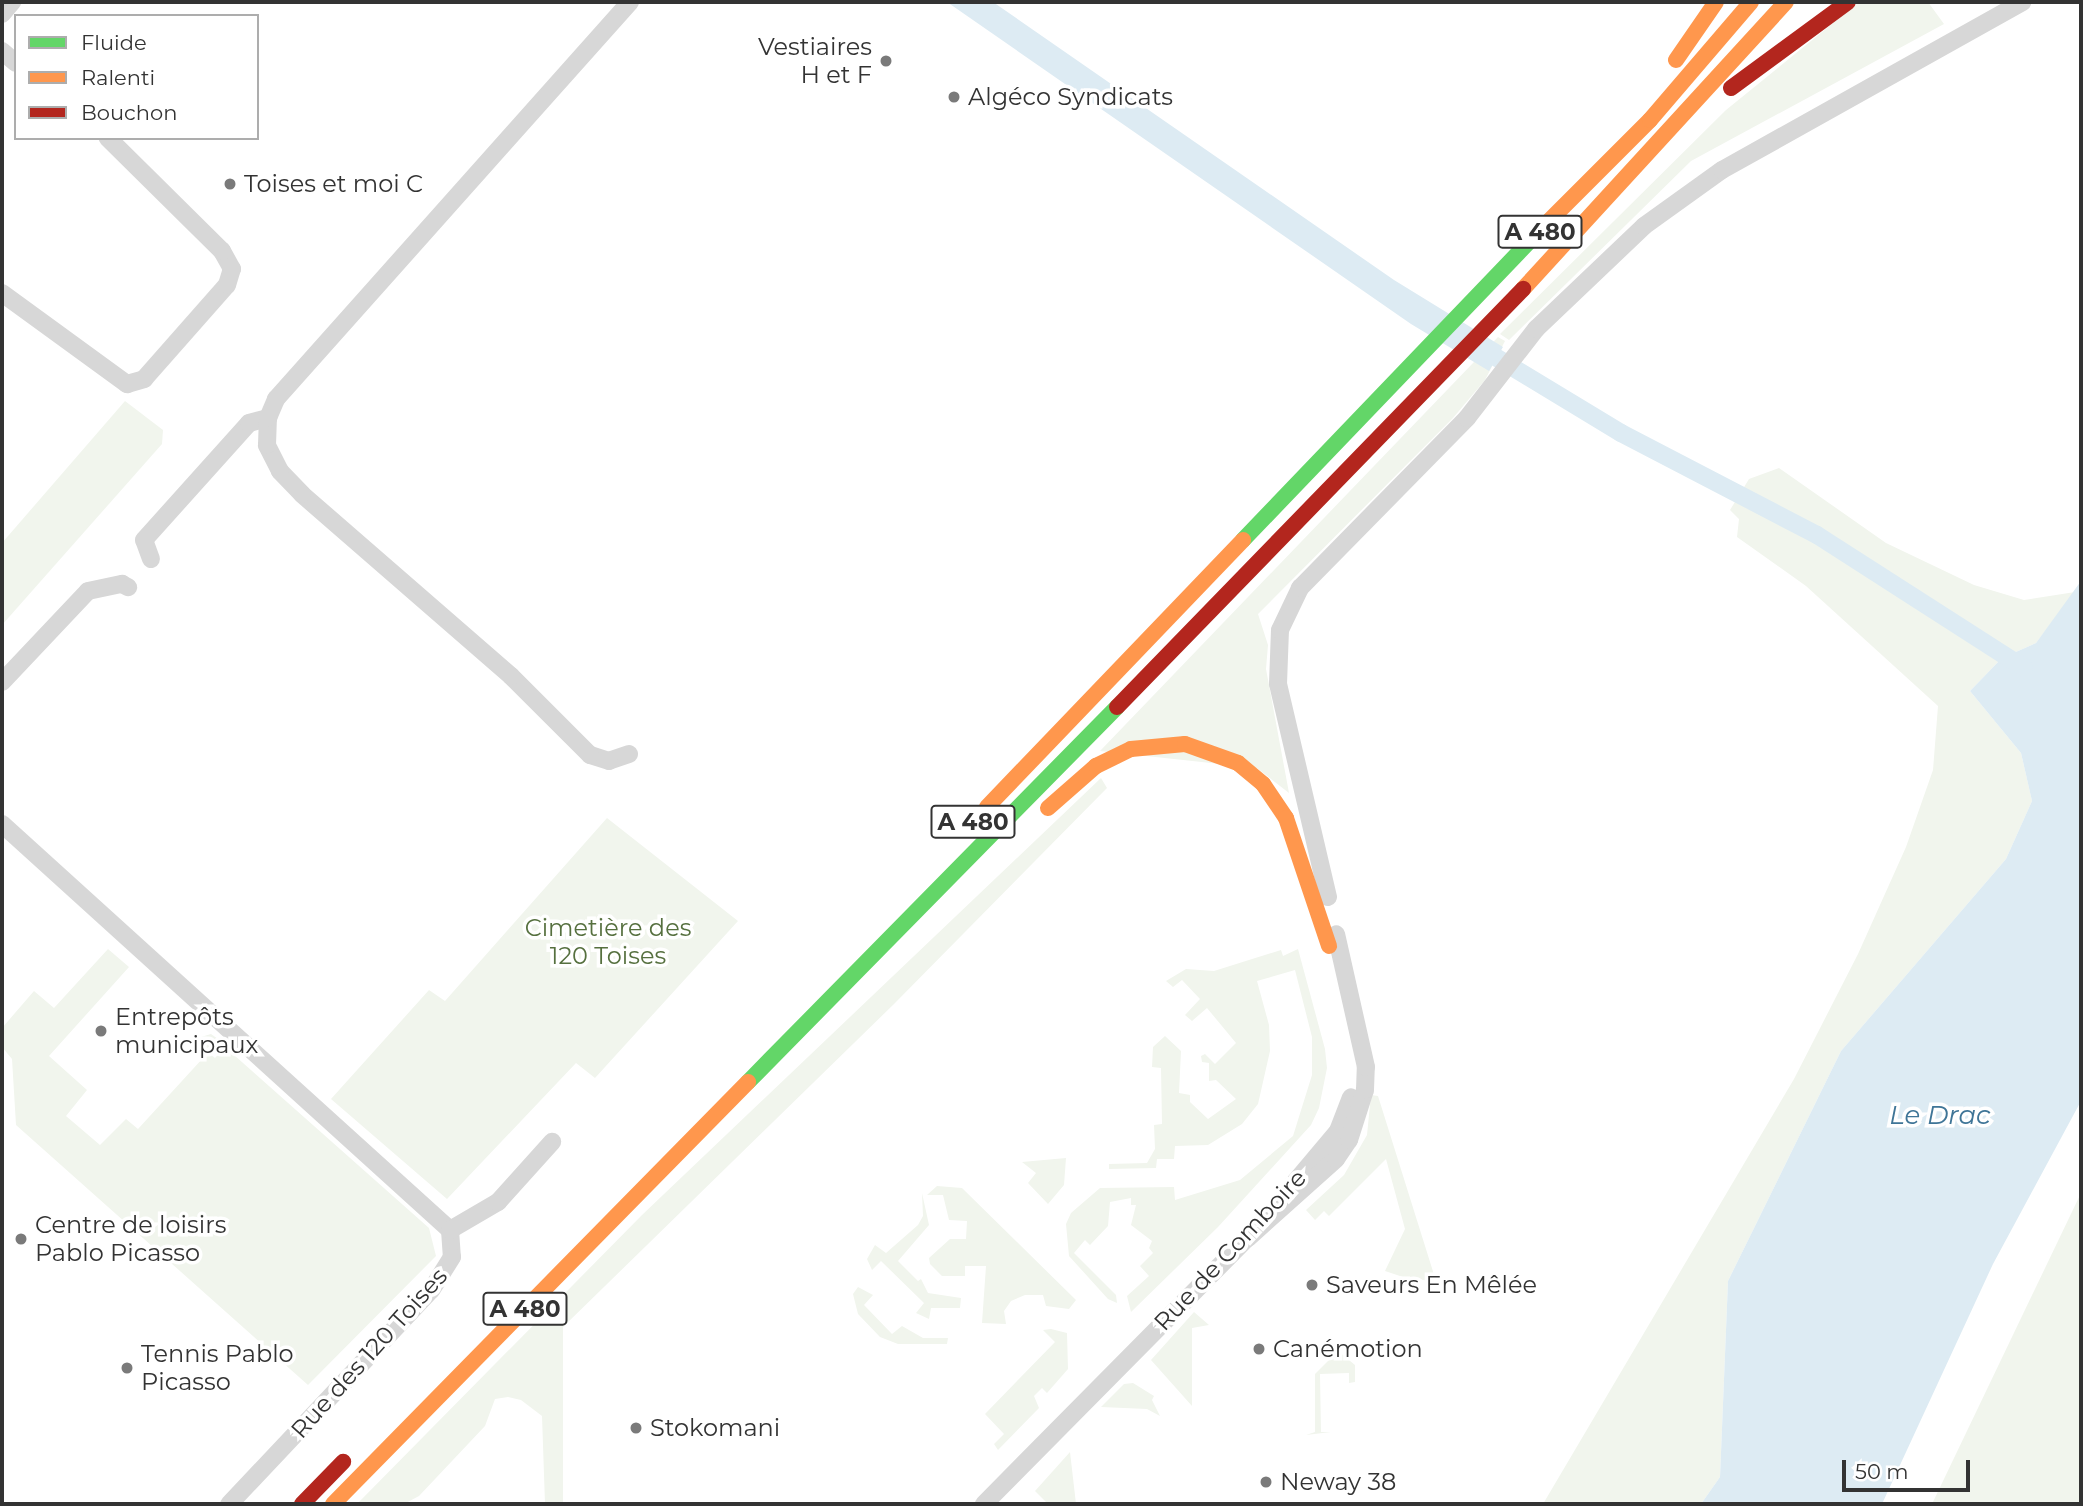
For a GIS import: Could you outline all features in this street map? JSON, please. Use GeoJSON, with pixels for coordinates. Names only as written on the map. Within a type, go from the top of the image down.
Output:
{"type":"FeatureCollection","features":[{"type":"Feature","properties":{"kind":"highway"},"geometry":{"type":"LineString","coordinates":[[1614,153],[1637,110],[1716,2]]}},
{"type":"Feature","properties":{"kind":"highway","name":"A 480"},"geometry":{"type":"LineString","coordinates":[[973,821],[1425,354],[1614,153],[1650,120],[1751,2]]}},
{"type":"Feature","properties":{"kind":"highway","name":"A 480"},"geometry":{"type":"LineString","coordinates":[[333,1504],[1449,370],[1674,129],[1786,2]]}},
{"type":"Feature","properties":{"kind":"highway"},"geometry":{"type":"LineString","coordinates":[[1674,129],[1702,118],[1768,58],[1848,2]]}},
{"type":"Feature","properties":{"kind":"highway"},"geometry":{"type":"LineString","coordinates":[[1037,818],[1096,766],[1131,749],[1168,743],[1220,755],[1252,773],[1279,807],[1329,946]]}},
{"type":"Feature","properties":{"kind":"highway"},"geometry":{"type":"LineString","coordinates":[[877,951],[962,890]]}},
{"type":"Feature","properties":{"kind":"highway"},"geometry":{"type":"LineString","coordinates":[[302,1504],[360,1445]]}},
{"type":"Feature","properties":{"kind":"street"},"geometry":{"type":"LineString","coordinates":[[2,14],[12,2]]}},
{"type":"Feature","properties":{"kind":"street"},"geometry":{"type":"LineString","coordinates":[[629,754],[609,761],[590,755],[511,676],[302,494],[280,471],[267,445],[268,418],[276,398],[630,2]]}},
{"type":"Feature","properties":{"kind":"street"},"geometry":{"type":"LineString","coordinates":[[1248,1238],[1336,1159],[1349,1140],[1367,1080],[1298,779],[1277,665],[1280,630],[1292,599],[1500,381],[1522,345],[1604,262],[1679,198],[2021,2]]}},
{"type":"Feature","properties":{"kind":"street"},"geometry":{"type":"LineString","coordinates":[[7,297],[127,384],[144,379],[227,285],[232,269],[222,251],[110,140]]}},
{"type":"Feature","properties":{"kind":"street"},"geometry":{"type":"LineString","coordinates":[[151,559],[144,540],[248,423],[268,418]]}},
{"type":"Feature","properties":{"kind":"street"},"geometry":{"type":"LineString","coordinates":[[2,682],[88,591],[122,584],[128,587]]}},
{"type":"Feature","properties":{"kind":"street","name":"Rue de Comboire"},"geometry":{"type":"LineString","coordinates":[[984,1504],[1248,1238],[1338,1132],[1356,1083],[1357,1065],[1329,946],[1298,779]]}},
{"type":"Feature","properties":{"kind":"street"},"geometry":{"type":"LineString","coordinates":[[2,824],[450,1230]]}},
{"type":"Feature","properties":{"kind":"street","name":"Rue des 120 Toises"},"geometry":{"type":"LineString","coordinates":[[229,1504],[431,1290],[452,1257],[450,1230],[498,1202],[552,1142]]}},
{"type":"Feature","properties":{"kind":"green space"},"geometry":{"type":"Polygon","coordinates":[[[1859,2],[1928,2],[1944,24],[1691,161],[1509,340],[1500,334],[1726,110],[1859,2]]]}},
{"type":"Feature","properties":{"kind":"green space"},"geometry":{"type":"Polygon","coordinates":[[[1498,337],[1505,341],[1485,380],[1453,418],[1258,614],[1268,645],[1266,669],[1289,793],[1257,768],[1100,751],[1498,337]]]}},
{"type":"Feature","properties":{"kind":"green space"},"geometry":{"type":"Polygon","coordinates":[[[125,401],[163,430],[162,444],[2,625],[2,543],[125,401]]]}},
{"type":"Feature","properties":{"kind":"green space"},"geometry":{"type":"Polygon","coordinates":[[[1779,468],[1886,543],[1974,585],[2024,600],[2075,592],[2036,643],[2002,658],[1970,691],[2021,753],[2032,801],[2006,859],[1841,1051],[1728,1281],[1720,1477],[1701,1504],[1543,1504],[1794,1079],[1858,954],[1906,847],[1933,770],[1938,706],[1806,586],[1737,537],[1739,519],[1730,510],[1749,479],[1779,468]]]}},
{"type":"Feature","properties":{"kind":"green space"},"geometry":{"type":"Polygon","coordinates":[[[1101,778],[1107,788],[894,1004],[563,1327],[563,1504],[545,1504],[542,1416],[521,1400],[508,1397],[495,1399],[485,1426],[419,1496],[404,1504],[357,1504],[642,1215],[1101,778]]]}},
{"type":"Feature","properties":{"kind":"green space","name":"Cimetière des 120 Toises"},"geometry":{"type":"Polygon","coordinates":[[[607,818],[738,921],[595,1078],[576,1063],[447,1199],[331,1099],[429,990],[445,1001],[607,818]]]}},
{"type":"Feature","properties":{"kind":"green space"},"geometry":{"type":"Polygon","coordinates":[[[108,949],[129,967],[49,1056],[87,1090],[66,1116],[100,1145],[126,1119],[138,1129],[203,1058],[191,1040],[211,1034],[218,1039],[205,1050],[215,1058],[225,1047],[429,1228],[436,1256],[308,1385],[16,1125],[12,1059],[2,1047],[2,1028],[34,991],[54,1008],[108,949]]]}},
{"type":"Feature","properties":{"kind":"green space"},"geometry":{"type":"Polygon","coordinates":[[[1298,949],[1325,1049],[1327,1068],[1319,1108],[1311,1125],[1218,1227],[1131,1312],[1127,1296],[1149,1276],[1140,1266],[1153,1253],[1149,1248],[1152,1241],[1131,1225],[1136,1205],[1131,1205],[1131,1198],[1110,1202],[1108,1226],[1090,1245],[1085,1240],[1074,1253],[1116,1295],[1117,1303],[1108,1299],[1069,1256],[1066,1224],[1071,1213],[1100,1188],[1174,1187],[1175,1200],[1240,1180],[1293,1136],[1312,1075],[1312,1037],[1295,970],[1257,981],[1269,1025],[1270,1051],[1258,1104],[1242,1124],[1208,1145],[1175,1146],[1174,1159],[1157,1159],[1156,1168],[1109,1169],[1109,1164],[1147,1163],[1155,1149],[1154,1125],[1162,1124],[1161,1068],[1152,1067],[1153,1047],[1165,1036],[1181,1051],[1179,1093],[1190,1095],[1190,1102],[1208,1119],[1236,1099],[1216,1080],[1209,1081],[1209,1063],[1202,1062],[1201,1056],[1205,1054],[1215,1064],[1236,1043],[1207,1008],[1192,1021],[1185,1015],[1200,999],[1182,980],[1173,987],[1166,981],[1186,969],[1214,971],[1281,950],[1283,956],[1298,949]]]}},
{"type":"Feature","properties":{"kind":"green space"},"geometry":{"type":"Polygon","coordinates":[[[1371,1095],[1378,1096],[1436,1281],[1409,1279],[1385,1271],[1405,1229],[1386,1159],[1329,1216],[1324,1211],[1315,1220],[1306,1210],[1344,1175],[1367,1135],[1371,1095]]]}},
{"type":"Feature","properties":{"kind":"green space"},"geometry":{"type":"Polygon","coordinates":[[[1066,1158],[1064,1185],[1048,1204],[1028,1183],[1036,1173],[1022,1162],[1066,1158]]]}},
{"type":"Feature","properties":{"kind":"green space"},"geometry":{"type":"Polygon","coordinates":[[[937,1186],[962,1188],[1076,1300],[1069,1309],[1046,1306],[1043,1295],[1025,1295],[1011,1301],[1004,1311],[1006,1324],[982,1323],[986,1266],[965,1266],[965,1276],[942,1276],[930,1264],[929,1258],[950,1239],[966,1239],[967,1221],[949,1220],[943,1195],[927,1195],[937,1186]]]}},
{"type":"Feature","properties":{"kind":"green space"},"geometry":{"type":"Polygon","coordinates":[[[922,1193],[929,1225],[898,1261],[918,1281],[921,1279],[928,1293],[961,1298],[960,1308],[931,1308],[929,1319],[916,1313],[924,1303],[881,1261],[872,1270],[867,1259],[875,1245],[886,1253],[918,1225],[923,1216],[922,1193]]]}},
{"type":"Feature","properties":{"kind":"green space"},"geometry":{"type":"Polygon","coordinates":[[[2081,1193],[2081,1504],[1932,1504],[2081,1193]]]}},
{"type":"Feature","properties":{"kind":"green space"},"geometry":{"type":"Polygon","coordinates":[[[858,1287],[873,1295],[864,1305],[892,1334],[902,1326],[923,1338],[948,1338],[947,1344],[898,1344],[880,1337],[858,1314],[853,1294],[858,1287]]]}},
{"type":"Feature","properties":{"kind":"green space"},"geometry":{"type":"Polygon","coordinates":[[[1194,1312],[1209,1325],[1192,1328],[1192,1406],[1151,1360],[1194,1312]]]}},
{"type":"Feature","properties":{"kind":"green space"},"geometry":{"type":"Polygon","coordinates":[[[1043,1330],[1067,1333],[1068,1369],[1047,1393],[1042,1388],[1034,1396],[1039,1408],[998,1450],[994,1444],[1004,1434],[985,1414],[1055,1342],[1043,1330]]]}},
{"type":"Feature","properties":{"kind":"green space"},"geometry":{"type":"Polygon","coordinates":[[[1338,1351],[1355,1365],[1355,1382],[1349,1383],[1349,1373],[1320,1374],[1321,1432],[1331,1432],[1306,1435],[1315,1432],[1315,1374],[1338,1351]]]}},
{"type":"Feature","properties":{"kind":"green space"},"geometry":{"type":"Polygon","coordinates":[[[1133,1383],[1154,1396],[1152,1400],[1160,1416],[1147,1409],[1101,1407],[1124,1384],[1133,1383]]]}},
{"type":"Feature","properties":{"kind":"green space"},"geometry":{"type":"Polygon","coordinates":[[[1070,1452],[1076,1504],[1048,1504],[1035,1491],[1070,1452]]]}},
{"type":"Feature","properties":{"kind":"water"},"geometry":{"type":"Polygon","coordinates":[[[947,2],[993,2],[1394,280],[1503,347],[1489,371],[1411,324],[947,2]]]}},
{"type":"Feature","properties":{"kind":"water","name":"Le Drac"},"geometry":{"type":"Polygon","coordinates":[[[2081,581],[2081,1101],[1993,1264],[1882,1504],[1701,1504],[1720,1477],[1728,1281],[1841,1051],[2006,859],[2032,801],[2021,753],[1970,691],[2002,658],[2036,643],[2081,581]]]}},
{"type":"Feature","properties":{"kind":"waterway"},"geometry":{"type":"LineString","coordinates":[[1479,347],[1621,433],[1817,535],[2024,668]]}},
{"type":"Feature","properties":{"kind":"traffic: fast"},"geometry":{"type":"LineString","coordinates":[[1243,540],[1539,231]]}},
{"type":"Feature","properties":{"kind":"traffic: fast"},"geometry":{"type":"LineString","coordinates":[[748,1082],[1117,707]]}},
{"type":"Feature","properties":{"kind":"traffic: slow"},"geometry":{"type":"LineString","coordinates":[[1676,60],[1716,2]]}},
{"type":"Feature","properties":{"kind":"traffic: slow"},"geometry":{"type":"LineString","coordinates":[[1539,231],[1650,120],[1751,2]]}},
{"type":"Feature","properties":{"kind":"traffic: slow"},"geometry":{"type":"LineString","coordinates":[[1523,289],[1786,2]]}},
{"type":"Feature","properties":{"kind":"traffic: slow"},"geometry":{"type":"LineString","coordinates":[[987,807],[1243,540]]}},
{"type":"Feature","properties":{"kind":"traffic: slow"},"geometry":{"type":"LineString","coordinates":[[1048,808],[1096,766],[1131,749],[1185,744],[1238,763],[1263,784],[1286,818],[1329,946]]}},
{"type":"Feature","properties":{"kind":"traffic: slow"},"geometry":{"type":"LineString","coordinates":[[333,1504],[748,1082]]}},
{"type":"Feature","properties":{"kind":"traffic: jam"},"geometry":{"type":"LineString","coordinates":[[1731,88],[1848,2]]}},
{"type":"Feature","properties":{"kind":"traffic: jam"},"geometry":{"type":"LineString","coordinates":[[1117,707],[1523,289]]}},
{"type":"Feature","properties":{"kind":"traffic: jam"},"geometry":{"type":"LineString","coordinates":[[302,1504],[343,1462]]}},
{"type":"Feature","properties":{"kind":"place","name":"Vestiaires H et F"},"geometry":{"type":"Point","coordinates":[886,61]}},
{"type":"Feature","properties":{"kind":"place","name":"Algéco Syndicats"},"geometry":{"type":"Point","coordinates":[954,97]}},
{"type":"Feature","properties":{"kind":"place","name":"Toises et moi C"},"geometry":{"type":"Point","coordinates":[230,184]}},
{"type":"Feature","properties":{"kind":"place","name":"Entrepôts municipaux"},"geometry":{"type":"Point","coordinates":[101,1031]}},
{"type":"Feature","properties":{"kind":"place","name":"Centre de loisirs Pablo Picasso"},"geometry":{"type":"Point","coordinates":[21,1239]}},
{"type":"Feature","properties":{"kind":"place","name":"Saveurs En Mêlée"},"geometry":{"type":"Point","coordinates":[1312,1285]}},
{"type":"Feature","properties":{"kind":"place","name":"Canémotion"},"geometry":{"type":"Point","coordinates":[1259,1349]}},
{"type":"Feature","properties":{"kind":"place","name":"Tennis Pablo Picasso"},"geometry":{"type":"Point","coordinates":[127,1368]}},
{"type":"Feature","properties":{"kind":"place","name":"Stokomani"},"geometry":{"type":"Point","coordinates":[636,1428]}},
{"type":"Feature","properties":{"kind":"place","name":"Neway 38"},"geometry":{"type":"Point","coordinates":[1266,1482]}}]}
